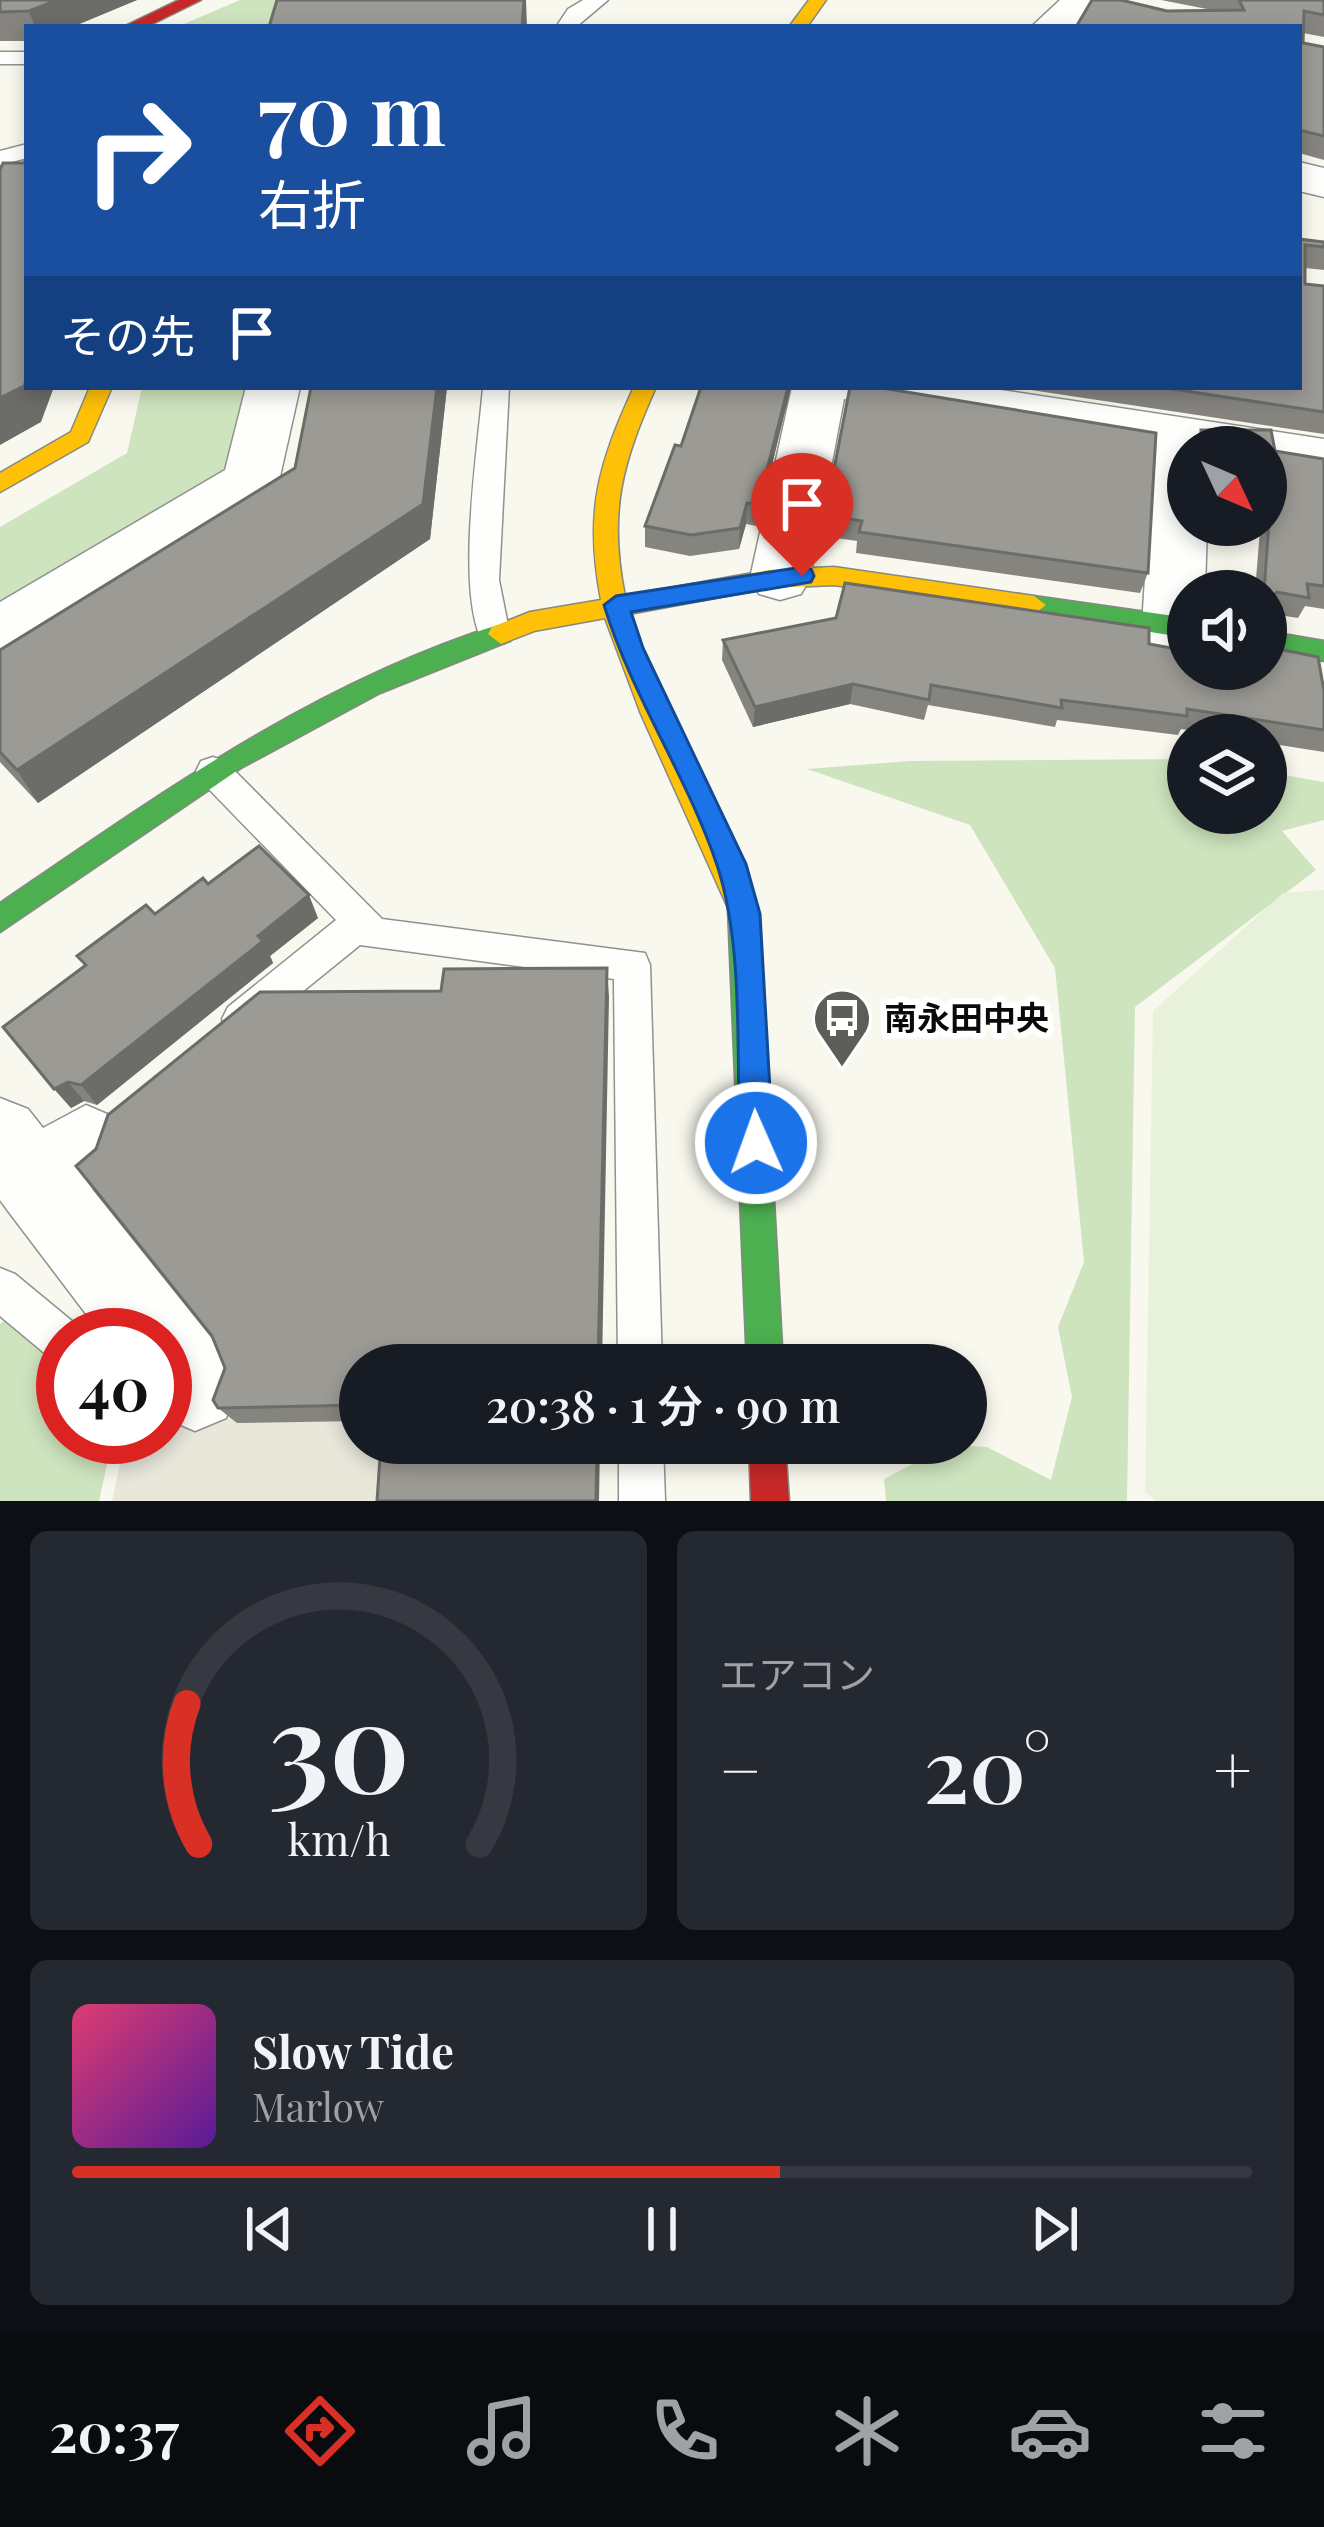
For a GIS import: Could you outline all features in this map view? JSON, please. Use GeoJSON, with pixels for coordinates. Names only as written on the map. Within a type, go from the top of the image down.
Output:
{"type":"FeatureCollection","features":[{"type":"Feature","properties":{"kind":"street"},"geometry":{"type":"LineString","coordinates":[[139,24],[193,0]]}},
{"type":"Feature","properties":{"kind":"street"},"geometry":{"type":"LineString","coordinates":[[1058,24],[1103,2]]}},
{"type":"Feature","properties":{"kind":"street"},"geometry":{"type":"LineString","coordinates":[[0,484],[80,437],[100,390]]}},
{"type":"Feature","properties":{"kind":"street"},"geometry":{"type":"LineString","coordinates":[[0,631],[251,481],[272,390]]}},
{"type":"Feature","properties":{"kind":"street"},"geometry":{"type":"LineString","coordinates":[[644,390],[621,445],[604,508],[606,566],[630,648],[731,864],[745,914],[764,1344]]}},
{"type":"Feature","properties":{"kind":"street"},"geometry":{"type":"LineString","coordinates":[[780,578],[818,390]]}},
{"type":"Feature","properties":{"kind":"street"},"geometry":{"type":"LineString","coordinates":[[883,390],[1167,434]]}},
{"type":"Feature","properties":{"kind":"street"},"geometry":{"type":"LineString","coordinates":[[1287,452],[1324,458]]}},
{"type":"Feature","properties":{"kind":"street"},"geometry":{"type":"LineString","coordinates":[[0,919],[213,771],[371,686],[530,622],[780,578],[870,578],[1167,625]]}},
{"type":"Feature","properties":{"kind":"street"},"geometry":{"type":"LineString","coordinates":[[1287,645],[1324,651]]}},
{"type":"Feature","properties":{"kind":"street"},"geometry":{"type":"LineString","coordinates":[[69,1148],[148,1308]]}},
{"type":"Feature","properties":{"kind":"street"},"geometry":{"type":"LineString","coordinates":[[768,1464],[770,1501]]}},
{"type":"Feature","properties":{"kind":"lane"},"geometry":{"type":"LineString","coordinates":[[568,24],[575,13],[598,0]]}},
{"type":"Feature","properties":{"kind":"lane"},"geometry":{"type":"LineString","coordinates":[[494,635],[484,580],[496,390]]}},
{"type":"Feature","properties":{"kind":"lane"},"geometry":{"type":"LineString","coordinates":[[213,771],[373,934],[632,964],[640,1344]]}},
{"type":"Feature","properties":{"kind":"lane"},"geometry":{"type":"LineString","coordinates":[[214,1041],[361,922]]}},
{"type":"Feature","properties":{"kind":"lane"},"geometry":{"type":"LineString","coordinates":[[0,1289],[36,1319]]}},
{"type":"Feature","properties":{"kind":"lane"},"geometry":{"type":"LineString","coordinates":[[641,1464],[642,1501]]}},
{"type":"Feature","properties":{"kind":"green space"},"geometry":{"type":"Polygon","coordinates":[[[240,0],[329,0],[277,24],[184,24],[240,0]]]}},
{"type":"Feature","properties":{"kind":"green space"},"geometry":{"type":"Polygon","coordinates":[[[141,390],[254,390],[234,480],[0,619],[0,527],[127,453],[141,390]]]}},
{"type":"Feature","properties":{"kind":"green space"},"geometry":{"type":"Polygon","coordinates":[[[1167,759],[1167,834],[1285,834],[1316,870],[1135,1007],[1127,1501],[886,1501],[884,1479],[912,1464],[987,1464],[987,1447],[1051,1480],[1072,1397],[1058,1327],[1084,1262],[1055,968],[970,825],[807,769],[910,761],[1167,759]]]}},
{"type":"Feature","properties":{"kind":"green space"},"geometry":{"type":"Polygon","coordinates":[[[1287,776],[1324,782],[1324,820],[1287,830],[1287,776]]]}},
{"type":"Feature","properties":{"kind":"green space"},"geometry":{"type":"Polygon","coordinates":[[[1324,890],[1324,1501],[1156,1501],[1145,1492],[1153,1011],[1283,893],[1324,890]]]}},
{"type":"Feature","properties":{"kind":"green space"},"geometry":{"type":"Polygon","coordinates":[[[8,1317],[36,1341],[36,1464],[107,1464],[99,1501],[0,1501],[0,1324],[8,1317]]]}},
{"type":"Feature","properties":{"kind":"shaded area"},"geometry":{"type":"Polygon","coordinates":[[[205,1379],[339,1415],[339,1464],[393,1464],[390,1501],[112,1501],[120,1464],[192,1464],[192,1391],[205,1379]]]}},
{"type":"Feature","properties":{"kind":"building"},"geometry":{"type":"Polygon","coordinates":[[[0,0],[57,0],[29,11],[0,12],[0,0]]]}},
{"type":"Feature","properties":{"kind":"building"},"geometry":{"type":"Polygon","coordinates":[[[277,0],[524,0],[522,24],[270,24],[277,0]]]}},
{"type":"Feature","properties":{"kind":"building"},"geometry":{"type":"Polygon","coordinates":[[[1092,0],[1121,0],[1167,11],[1244,10],[1239,0],[1324,0],[1324,15],[1304,11],[1303,43],[1324,47],[1324,136],[1302,131],[1302,24],[1078,24],[1092,0]]]}},
{"type":"Feature","properties":{"kind":"building"},"geometry":{"type":"Polygon","coordinates":[[[3,163],[24,163],[24,386],[0,398],[0,170],[3,163]]]}},
{"type":"Feature","properties":{"kind":"building"},"geometry":{"type":"Polygon","coordinates":[[[1302,239],[1324,242],[1324,247],[1305,245],[1305,284],[1324,286],[1324,412],[1179,390],[1302,390],[1302,239]]]}},
{"type":"Feature","properties":{"kind":"building"},"geometry":{"type":"Polygon","coordinates":[[[310,390],[437,390],[423,504],[17,770],[0,752],[0,650],[295,468],[310,390]]]}},
{"type":"Feature","properties":{"kind":"building"},"geometry":{"type":"Polygon","coordinates":[[[700,390],[787,390],[758,505],[747,503],[740,528],[691,535],[645,526],[675,445],[681,446],[700,390]]]}},
{"type":"Feature","properties":{"kind":"building"},"geometry":{"type":"Polygon","coordinates":[[[849,390],[894,390],[1156,433],[1148,573],[859,532],[862,521],[825,515],[849,390]]]}},
{"type":"Feature","properties":{"kind":"building"},"geometry":{"type":"Polygon","coordinates":[[[1287,453],[1324,459],[1324,586],[1307,584],[1309,598],[1287,594],[1287,570],[1266,570],[1267,546],[1287,546],[1287,453]]]}},
{"type":"Feature","properties":{"kind":"building"},"geometry":{"type":"Polygon","coordinates":[[[845,583],[1149,628],[1149,644],[1167,647],[1167,690],[1287,690],[1287,651],[1318,657],[1324,730],[1287,724],[1287,714],[1187,709],[1187,714],[1171,714],[1061,700],[1062,708],[931,685],[929,700],[853,684],[755,707],[723,640],[836,618],[845,583]]]}},
{"type":"Feature","properties":{"kind":"building"},"geometry":{"type":"Polygon","coordinates":[[[259,846],[309,895],[258,936],[263,941],[81,1085],[68,1082],[54,1089],[3,1027],[86,965],[77,956],[146,905],[155,914],[203,878],[208,884],[259,846]]]}},
{"type":"Feature","properties":{"kind":"building"},"geometry":{"type":"Polygon","coordinates":[[[607,968],[598,1344],[339,1344],[339,1405],[218,1408],[213,1400],[225,1368],[212,1336],[76,1166],[96,1149],[108,1115],[260,992],[441,991],[444,969],[607,968]]]}},
{"type":"Feature","properties":{"kind":"building"},"geometry":{"type":"Polygon","coordinates":[[[380,1464],[597,1464],[596,1501],[377,1501],[380,1464]]]}},
{"type":"Feature","properties":{"kind":"traffic: fast"},"geometry":{"type":"LineString","coordinates":[[1034,605],[1167,625]]}},
{"type":"Feature","properties":{"kind":"traffic: fast"},"geometry":{"type":"LineString","coordinates":[[0,919],[231,760],[371,686],[501,634]]}},
{"type":"Feature","properties":{"kind":"traffic: fast"},"geometry":{"type":"LineString","coordinates":[[1287,645],[1324,651]]}},
{"type":"Feature","properties":{"kind":"traffic: fast"},"geometry":{"type":"LineString","coordinates":[[743,908],[764,1344]]}},
{"type":"Feature","properties":{"kind":"traffic: slow"},"geometry":{"type":"LineString","coordinates":[[800,24],[818,0]]}},
{"type":"Feature","properties":{"kind":"traffic: slow"},"geometry":{"type":"LineString","coordinates":[[0,484],[80,437],[100,390]]}},
{"type":"Feature","properties":{"kind":"traffic: slow"},"geometry":{"type":"LineString","coordinates":[[644,390],[609,478],[604,509],[606,562],[633,664],[743,908]]}},
{"type":"Feature","properties":{"kind":"traffic: slow"},"geometry":{"type":"LineString","coordinates":[[501,634],[530,622],[769,579],[834,576],[1034,605]]}},
{"type":"Feature","properties":{"kind":"traffic: jam"},"geometry":{"type":"LineString","coordinates":[[139,24],[193,0]]}},
{"type":"Feature","properties":{"kind":"traffic: jam"},"geometry":{"type":"LineString","coordinates":[[768,1464],[770,1501]]}},
{"type":"Feature","properties":{"kind":"place","name":"南永田中央"},"geometry":{"type":"Point","coordinates":[842,1069]}},
{"type":"Feature","properties":{"kind":"route"},"geometry":{"type":"LineString","coordinates":[[756,1143],[745,914],[731,864],[630,648],[616,605],[802,576]]}}]}
